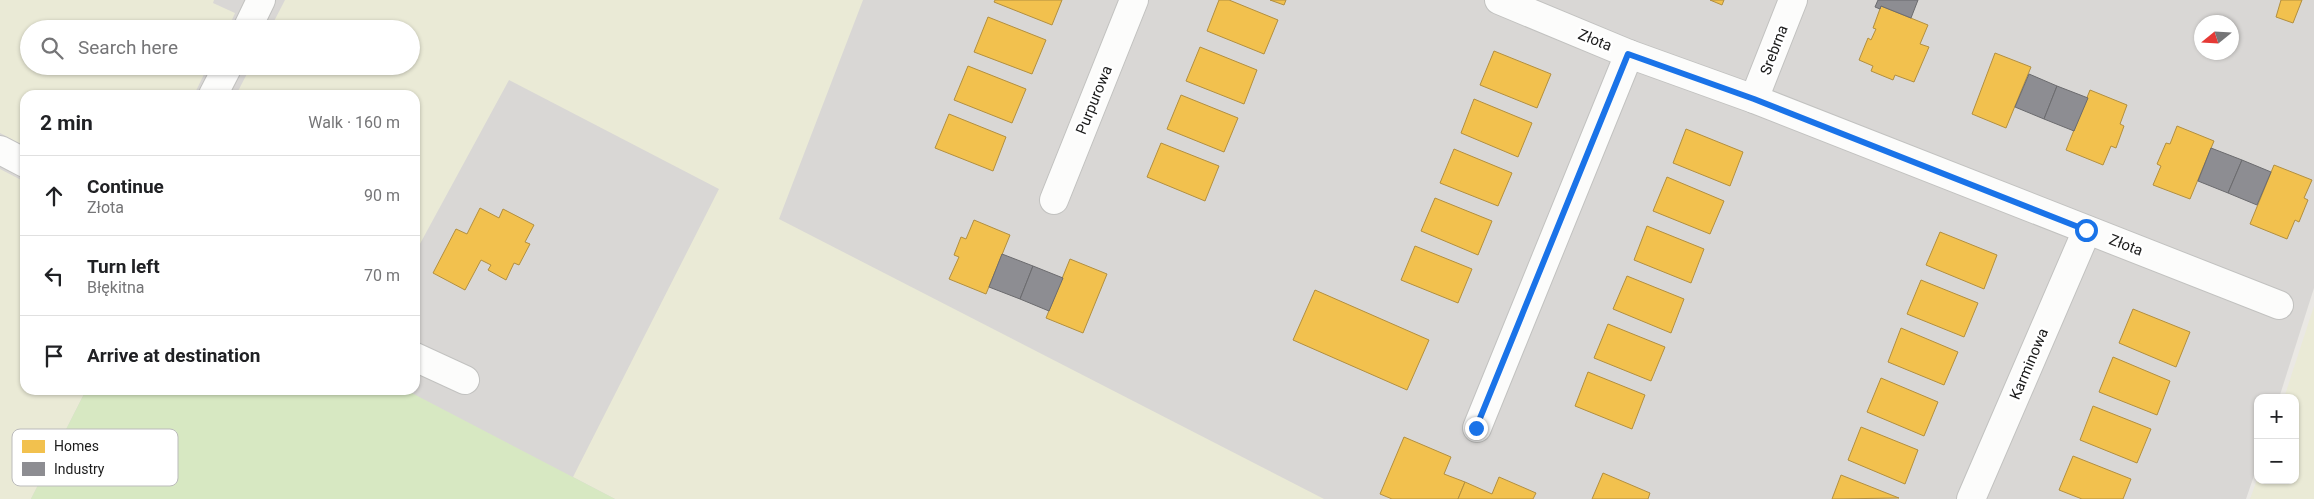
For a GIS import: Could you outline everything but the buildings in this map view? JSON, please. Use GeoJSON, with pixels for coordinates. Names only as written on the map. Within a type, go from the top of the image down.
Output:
{"type":"FeatureCollection","features":[{"type":"Feature","properties":{"kind":"street"},"geometry":{"type":"LineString","coordinates":[[251,20],[261,0]]}},
{"type":"Feature","properties":{"kind":"street","name":"Purpurowa"},"geometry":{"type":"LineString","coordinates":[[1054,200],[1134,0]]}},
{"type":"Feature","properties":{"kind":"street","name":"Złota"},"geometry":{"type":"LineString","coordinates":[[1499,0],[1628,54],[1754,99],[2279,305]]}},
{"type":"Feature","properties":{"kind":"street","name":"Srebrna"},"geometry":{"type":"LineString","coordinates":[[1754,99],[1793,0]]}},
{"type":"Feature","properties":{"kind":"street"},"geometry":{"type":"LineString","coordinates":[[1476,428],[1628,54]]}},
{"type":"Feature","properties":{"kind":"street"},"geometry":{"type":"LineString","coordinates":[[216,90],[223,75]]}},
{"type":"Feature","properties":{"kind":"street"},"geometry":{"type":"LineString","coordinates":[[0,150],[20,160]]}},
{"type":"Feature","properties":{"kind":"street","name":"Karminowa"},"geometry":{"type":"LineString","coordinates":[[1971,499],[2086,230]]}},
{"type":"Feature","properties":{"kind":"street"},"geometry":{"type":"LineString","coordinates":[[420,359],[465,380]]}},
{"type":"Feature","properties":{"kind":"shaded area"},"geometry":{"type":"Polygon","coordinates":[[[0,0],[2314,0],[2314,288],[2280,394],[2254,394],[2254,476],[2246,499],[0,499],[0,0]]]}},
{"type":"Feature","properties":{"kind":"green space"},"geometry":{"type":"Polygon","coordinates":[[[0,0],[214,0],[213,3],[235,13],[232,20],[20,20],[20,75],[204,75],[196,90],[20,90],[20,143],[0,133],[0,0]]]}},
{"type":"Feature","properties":{"kind":"green space"},"geometry":{"type":"Polygon","coordinates":[[[285,0],[863,0],[779,219],[1324,499],[615,499],[573,477],[719,189],[509,80],[420,244],[420,90],[239,90],[246,75],[420,75],[420,20],[275,20],[285,0]]]}},
{"type":"Feature","properties":{"kind":"green space"},"geometry":{"type":"Polygon","coordinates":[[[0,169],[20,179],[20,395],[83,395],[66,429],[12,429],[12,486],[38,486],[31,499],[0,499],[0,169]]]}},
{"type":"Feature","properties":{"kind":"green space"},"geometry":{"type":"Polygon","coordinates":[[[2314,306],[2314,499],[2250,499],[2255,484],[2299,484],[2299,394],[2285,394],[2314,306]]]}},
{"type":"Feature","properties":{"kind":"green space"},"geometry":{"type":"Polygon","coordinates":[[[83,395],[416,395],[615,499],[31,499],[38,486],[178,486],[178,429],[66,429],[83,395]]]}},
{"type":"Feature","properties":{"kind":"route"},"geometry":{"type":"LineString","coordinates":[[1476,428],[1628,54],[1754,99],[2086,230]]}}]}
